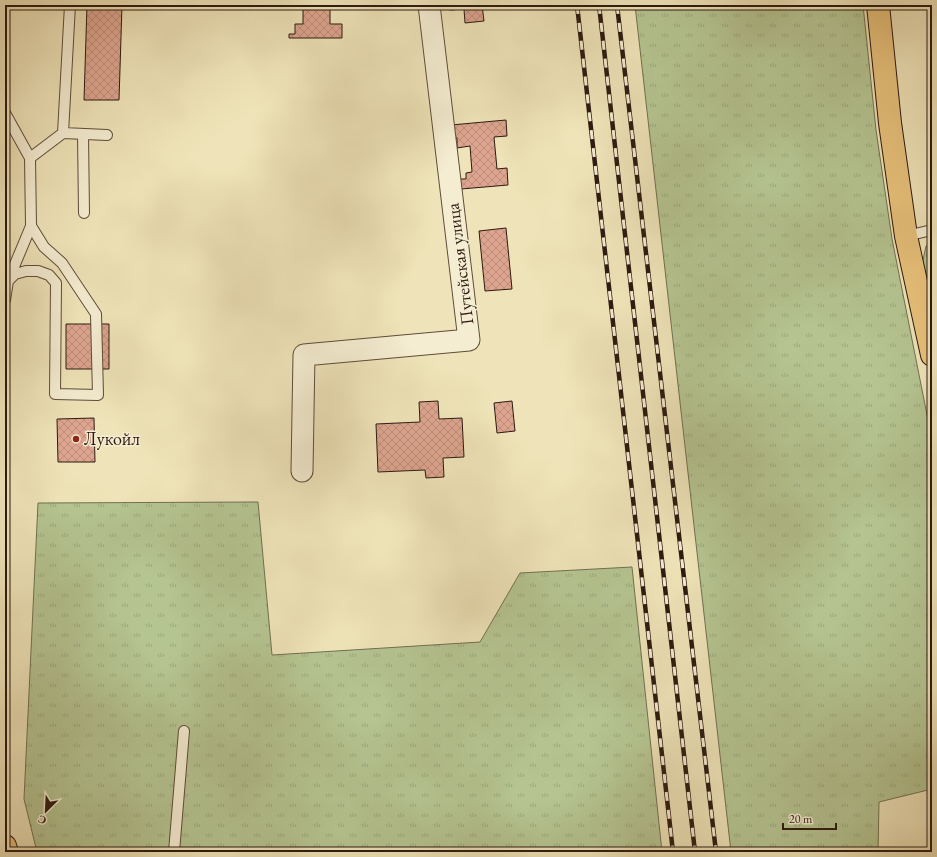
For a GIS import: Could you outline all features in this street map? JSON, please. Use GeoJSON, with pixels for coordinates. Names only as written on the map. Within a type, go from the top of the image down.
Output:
{"type":"FeatureCollection","features":[{"type":"Feature","properties":{"kind":"main road"},"geometry":{"type":"LineString","coordinates":[[878,5],[890,123],[906,236],[932,355]]}},
{"type":"Feature","properties":{"kind":"main road"},"geometry":{"type":"LineString","coordinates":[[5,846],[7,852]]}},
{"type":"Feature","properties":{"kind":"street","name":"Путейская улица"},"geometry":{"type":"LineString","coordinates":[[302,471],[304,355],[468,340],[429,5]]}},
{"type":"Feature","properties":{"kind":"lane"},"geometry":{"type":"LineString","coordinates":[[64,133],[70,5]]}},
{"type":"Feature","properties":{"kind":"lane"},"geometry":{"type":"LineString","coordinates":[[5,113],[30,158],[31,226],[8,281],[5,300]]}},
{"type":"Feature","properties":{"kind":"lane"},"geometry":{"type":"LineString","coordinates":[[30,158],[64,133],[107,135]]}},
{"type":"Feature","properties":{"kind":"lane"},"geometry":{"type":"LineString","coordinates":[[83,134],[84,213]]}},
{"type":"Feature","properties":{"kind":"lane"},"geometry":{"type":"LineString","coordinates":[[8,281],[16,274],[38,270],[49,275],[56,283],[55,394],[98,395],[96,314],[62,263],[44,247],[31,226]]}},
{"type":"Feature","properties":{"kind":"lane"},"geometry":{"type":"LineString","coordinates":[[906,236],[932,230]]}},
{"type":"Feature","properties":{"kind":"lane"},"geometry":{"type":"LineString","coordinates":[[174,852],[184,731]]}},
{"type":"Feature","properties":{"kind":"green space"},"geometry":{"type":"Polygon","coordinates":[[[635,5],[863,5],[876,130],[892,239],[932,440],[932,789],[879,802],[878,852],[731,852],[635,5]]]}},
{"type":"Feature","properties":{"kind":"green space"},"geometry":{"type":"Polygon","coordinates":[[[932,245],[932,316],[922,265],[926,246],[932,245]]]}},
{"type":"Feature","properties":{"kind":"green space"},"geometry":{"type":"Polygon","coordinates":[[[258,502],[272,655],[480,642],[520,573],[632,567],[662,852],[37,852],[24,799],[38,503],[258,502]]]}},
{"type":"Feature","properties":{"kind":"building"},"geometry":{"type":"Polygon","coordinates":[[[87,5],[122,5],[119,100],[84,100],[87,5]]]}},
{"type":"Feature","properties":{"kind":"building"},"geometry":{"type":"Polygon","coordinates":[[[303,5],[330,5],[330,24],[342,24],[342,38],[289,38],[289,34],[295,34],[295,24],[303,24],[303,5]]]}},
{"type":"Feature","properties":{"kind":"building"},"geometry":{"type":"Polygon","coordinates":[[[450,5],[482,5],[484,21],[465,23],[464,9],[450,10],[450,5]]]}},
{"type":"Feature","properties":{"kind":"building"},"geometry":{"type":"Polygon","coordinates":[[[506,120],[507,136],[494,137],[497,169],[507,168],[508,185],[461,189],[460,179],[466,179],[466,173],[472,172],[470,146],[457,148],[457,138],[453,137],[451,125],[506,120]]]}},
{"type":"Feature","properties":{"kind":"building"},"geometry":{"type":"Polygon","coordinates":[[[506,228],[512,289],[485,291],[479,231],[506,228]]]}},
{"type":"Feature","properties":{"kind":"building"},"geometry":{"type":"Polygon","coordinates":[[[66,324],[109,324],[109,369],[66,369],[66,324]]]}},
{"type":"Feature","properties":{"kind":"building"},"geometry":{"type":"Polygon","coordinates":[[[438,401],[439,419],[462,418],[464,457],[443,458],[444,477],[426,478],[425,470],[378,472],[376,424],[420,422],[419,402],[438,401]]]}},
{"type":"Feature","properties":{"kind":"building"},"geometry":{"type":"Polygon","coordinates":[[[512,401],[515,431],[497,433],[494,403],[512,401]]]}},
{"type":"Feature","properties":{"kind":"building"},"geometry":{"type":"Polygon","coordinates":[[[94,418],[95,462],[58,462],[57,419],[94,418]]]}},
{"type":"Feature","properties":{"kind":"railway"},"geometry":{"type":"LineString","coordinates":[[577,5],[673,852]]}},
{"type":"Feature","properties":{"kind":"railway"},"geometry":{"type":"LineString","coordinates":[[599,5],[695,852]]}},
{"type":"Feature","properties":{"kind":"railway"},"geometry":{"type":"LineString","coordinates":[[617,5],[716,852]]}},
{"type":"Feature","properties":{"kind":"place","name":"Лукойл"},"geometry":{"type":"Point","coordinates":[76,439]}}]}
